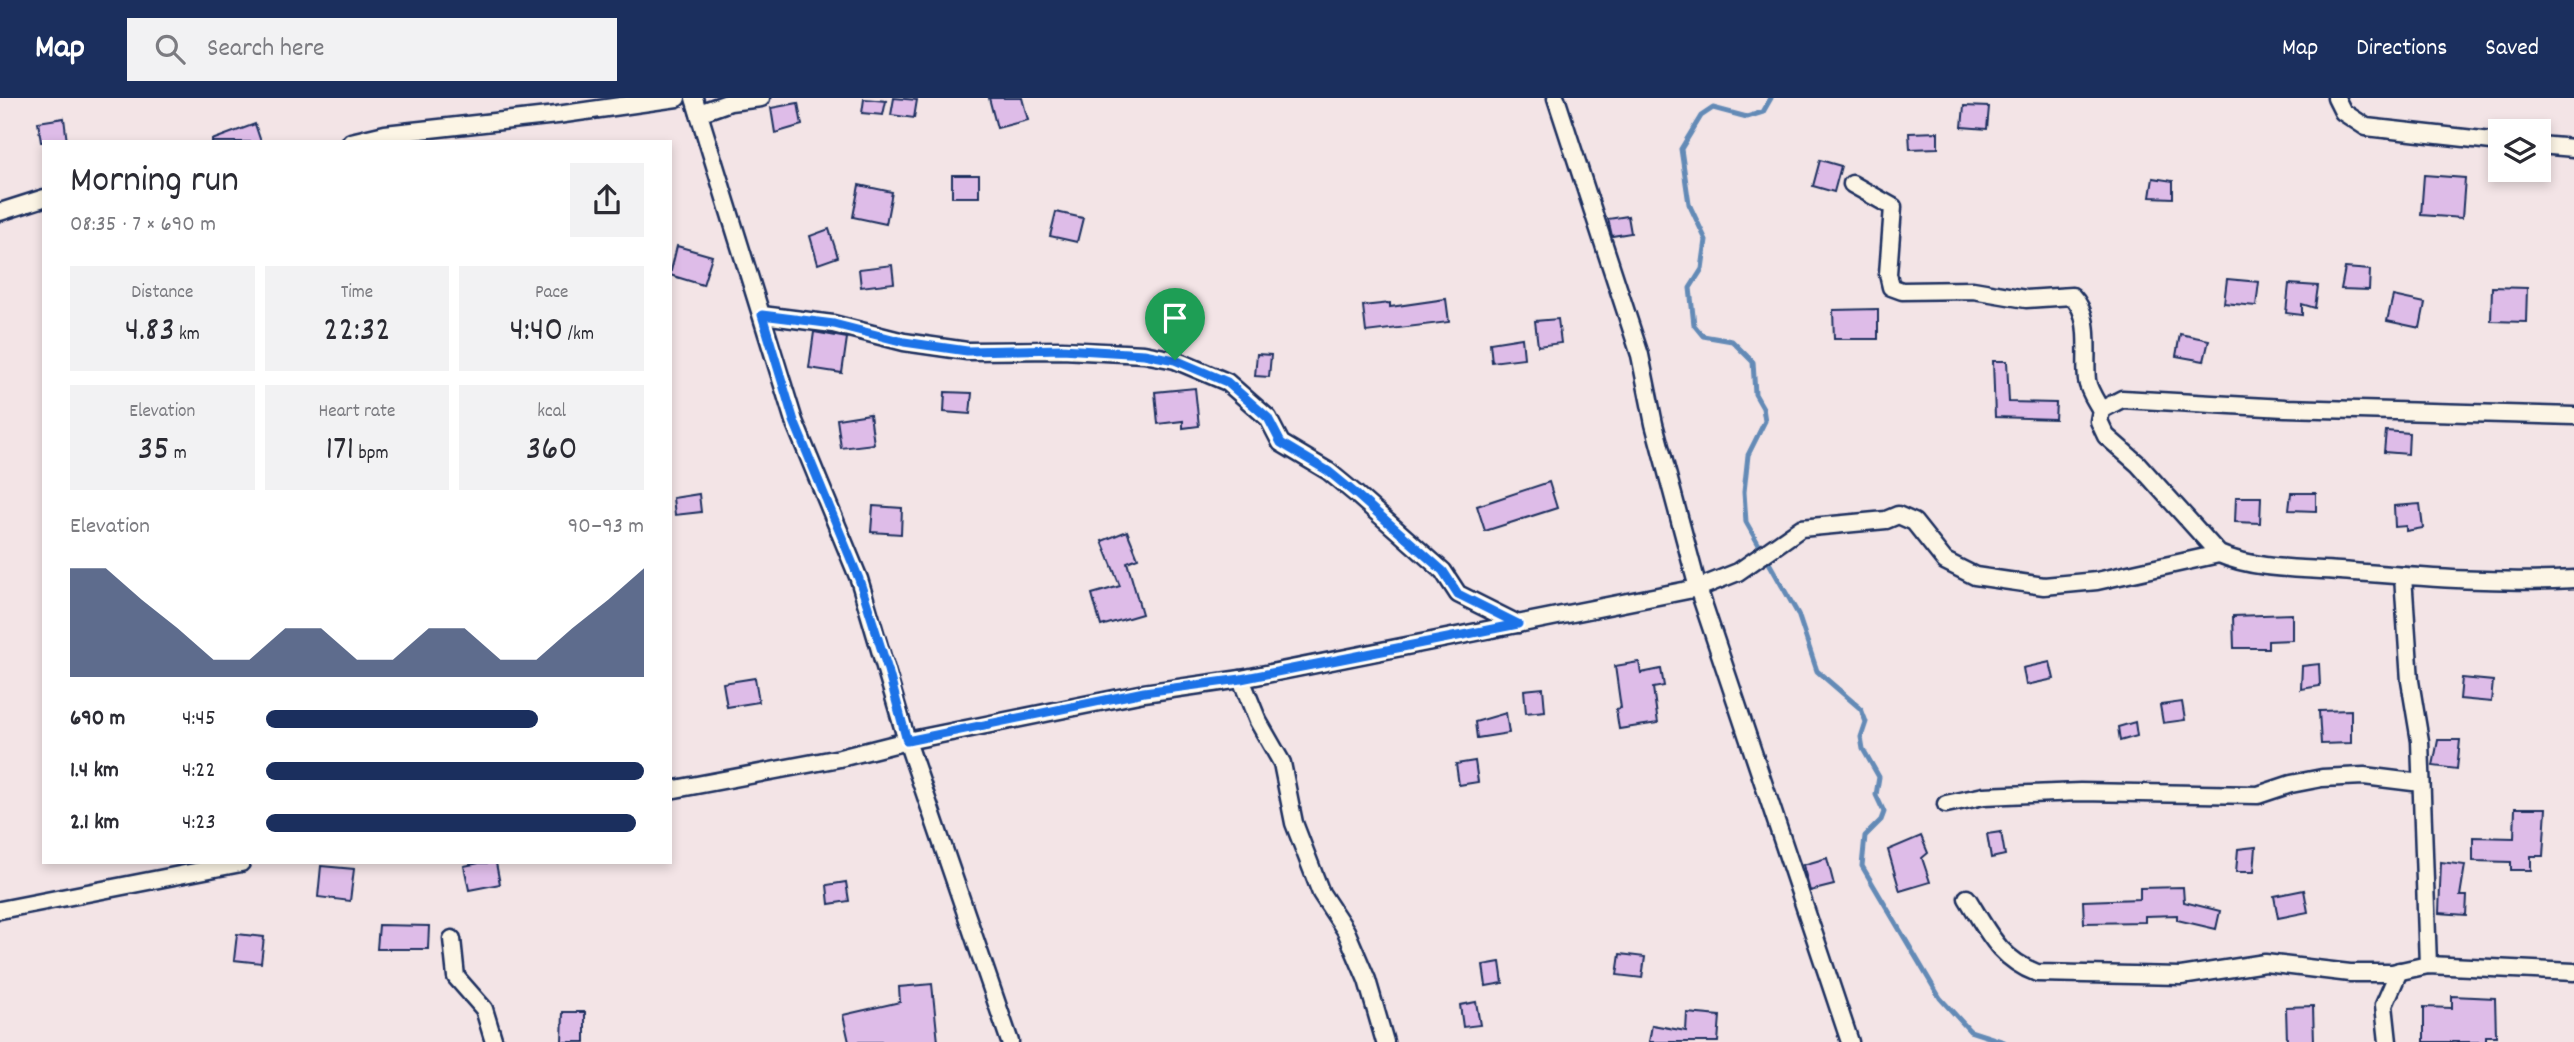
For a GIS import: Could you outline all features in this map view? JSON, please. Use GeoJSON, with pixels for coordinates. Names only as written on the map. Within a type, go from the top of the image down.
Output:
{"type":"FeatureCollection","features":[{"type":"Feature","properties":{"kind":"street"},"geometry":{"type":"LineString","coordinates":[[360,140],[385,134],[557,116],[677,98]]}},
{"type":"Feature","properties":{"kind":"street"},"geometry":{"type":"LineString","coordinates":[[761,98],[696,105],[794,421],[859,579],[907,741],[1010,1042]]}},
{"type":"Feature","properties":{"kind":"street"},"geometry":{"type":"LineString","coordinates":[[1556,98],[1640,355],[1657,438],[1698,588],[1850,1042]]}},
{"type":"Feature","properties":{"kind":"street"},"geometry":{"type":"LineString","coordinates":[[2336,98],[2343,112],[2365,127],[2488,141]]}},
{"type":"Feature","properties":{"kind":"street"},"geometry":{"type":"LineString","coordinates":[[2551,146],[2574,148]]}},
{"type":"Feature","properties":{"kind":"street"},"geometry":{"type":"LineString","coordinates":[[1852,184],[1894,207],[1888,274],[1891,286],[1902,291],[1973,290],[2026,299],[2071,296],[2079,304],[2085,327],[2087,383],[2101,410],[2099,421],[2106,436],[2138,464],[2219,554],[2233,560],[2279,567],[2403,576],[2517,583],[2574,579]]}},
{"type":"Feature","properties":{"kind":"street"},"geometry":{"type":"LineString","coordinates":[[0,212],[42,199]]}},
{"type":"Feature","properties":{"kind":"street"},"geometry":{"type":"LineString","coordinates":[[762,315],[834,324],[904,342],[967,351],[1062,349],[1144,354],[1175,360],[1227,382],[1268,418],[1281,443],[1328,471],[1356,494],[1443,571],[1458,594],[1518,624]]}},
{"type":"Feature","properties":{"kind":"street"},"geometry":{"type":"LineString","coordinates":[[2101,410],[2122,399],[2285,408],[2574,416]]}},
{"type":"Feature","properties":{"kind":"street"},"geometry":{"type":"LineString","coordinates":[[672,790],[839,758],[907,741],[1144,692],[1241,679],[1698,588],[1738,572],[1801,528],[1886,520],[1898,515],[1914,522],[1945,561],[1975,576],[2044,586],[2097,581],[2219,554]]}},
{"type":"Feature","properties":{"kind":"street"},"geometry":{"type":"LineString","coordinates":[[2403,576],[2410,681],[2420,741],[2428,965]]}},
{"type":"Feature","properties":{"kind":"street"},"geometry":{"type":"LineString","coordinates":[[1241,679],[1258,721],[1282,763],[1294,823],[1321,893],[1346,931],[1367,980],[1385,1042]]}},
{"type":"Feature","properties":{"kind":"street"},"geometry":{"type":"LineString","coordinates":[[1946,804],[1984,796],[2080,792],[2258,795],[2291,784],[2364,776],[2421,783]]}},
{"type":"Feature","properties":{"kind":"street"},"geometry":{"type":"LineString","coordinates":[[0,911],[237,864]]}},
{"type":"Feature","properties":{"kind":"street"},"geometry":{"type":"LineString","coordinates":[[1967,898],[2009,958],[2016,965],[2037,973],[2181,976],[2265,963],[2314,966],[2350,972],[2399,971],[2428,965],[2574,972]]}},
{"type":"Feature","properties":{"kind":"street"},"geometry":{"type":"LineString","coordinates":[[452,939],[456,977],[484,1009],[494,1042]]}},
{"type":"Feature","properties":{"kind":"street"},"geometry":{"type":"LineString","coordinates":[[2388,1042],[2385,1005],[2399,971]]}},
{"type":"Feature","properties":{"kind":"building"},"geometry":{"type":"Polygon","coordinates":[[[894,98],[917,100],[914,118],[891,115],[894,98]]]}},
{"type":"Feature","properties":{"kind":"building"},"geometry":{"type":"Polygon","coordinates":[[[989,98],[1022,98],[1028,120],[997,128],[989,98]]]}},
{"type":"Feature","properties":{"kind":"building"},"geometry":{"type":"Polygon","coordinates":[[[864,99],[886,101],[883,115],[862,113],[864,99]]]}},
{"type":"Feature","properties":{"kind":"building"},"geometry":{"type":"Polygon","coordinates":[[[798,103],[802,125],[775,133],[771,108],[798,103]]]}},
{"type":"Feature","properties":{"kind":"building"},"geometry":{"type":"Polygon","coordinates":[[[1964,106],[1989,107],[1987,129],[1962,127],[1964,106]]]}},
{"type":"Feature","properties":{"kind":"building"},"geometry":{"type":"Polygon","coordinates":[[[64,118],[67,140],[41,142],[38,122],[64,118]]]}},
{"type":"Feature","properties":{"kind":"building"},"geometry":{"type":"Polygon","coordinates":[[[255,124],[260,140],[212,140],[255,124]]]}},
{"type":"Feature","properties":{"kind":"building"},"geometry":{"type":"Polygon","coordinates":[[[1938,132],[1938,148],[1910,149],[1909,133],[1938,132]]]}},
{"type":"Feature","properties":{"kind":"building"},"geometry":{"type":"Polygon","coordinates":[[[1820,160],[1841,166],[1834,192],[1813,186],[1820,160]]]}},
{"type":"Feature","properties":{"kind":"building"},"geometry":{"type":"Polygon","coordinates":[[[952,175],[979,175],[979,197],[952,197],[952,175]]]}},
{"type":"Feature","properties":{"kind":"building"},"geometry":{"type":"Polygon","coordinates":[[[2424,175],[2465,178],[2462,218],[2421,215],[2424,175]]]}},
{"type":"Feature","properties":{"kind":"building"},"geometry":{"type":"Polygon","coordinates":[[[2153,178],[2173,181],[2173,198],[2150,197],[2153,178]]]}},
{"type":"Feature","properties":{"kind":"building"},"geometry":{"type":"Polygon","coordinates":[[[859,185],[892,192],[886,224],[853,217],[859,185]]]}},
{"type":"Feature","properties":{"kind":"building"},"geometry":{"type":"Polygon","coordinates":[[[1056,212],[1083,218],[1077,242],[1050,236],[1056,212]]]}},
{"type":"Feature","properties":{"kind":"building"},"geometry":{"type":"Polygon","coordinates":[[[1628,216],[1631,233],[1612,236],[1608,219],[1628,216]]]}},
{"type":"Feature","properties":{"kind":"building"},"geometry":{"type":"Polygon","coordinates":[[[829,229],[838,257],[818,264],[810,236],[829,229]]]}},
{"type":"Feature","properties":{"kind":"building"},"geometry":{"type":"Polygon","coordinates":[[[677,246],[712,256],[703,285],[672,276],[677,246]]]}},
{"type":"Feature","properties":{"kind":"building"},"geometry":{"type":"Polygon","coordinates":[[[892,265],[894,283],[861,287],[859,269],[892,265]]]}},
{"type":"Feature","properties":{"kind":"building"},"geometry":{"type":"Polygon","coordinates":[[[2345,268],[2370,270],[2369,290],[2341,289],[2345,268]]]}},
{"type":"Feature","properties":{"kind":"building"},"geometry":{"type":"Polygon","coordinates":[[[2227,279],[2259,282],[2256,306],[2224,303],[2227,279]]]}},
{"type":"Feature","properties":{"kind":"building"},"geometry":{"type":"Polygon","coordinates":[[[2289,284],[2318,286],[2315,308],[2302,304],[2302,315],[2286,313],[2289,284]]]}},
{"type":"Feature","properties":{"kind":"building"},"geometry":{"type":"Polygon","coordinates":[[[2492,287],[2527,288],[2526,322],[2491,321],[2492,287]]]}},
{"type":"Feature","properties":{"kind":"building"},"geometry":{"type":"Polygon","coordinates":[[[2393,296],[2425,303],[2420,328],[2387,321],[2393,296]]]}},
{"type":"Feature","properties":{"kind":"building"},"geometry":{"type":"Polygon","coordinates":[[[1446,299],[1449,322],[1366,332],[1363,306],[1390,303],[1390,307],[1446,299]]]}},
{"type":"Feature","properties":{"kind":"building"},"geometry":{"type":"Polygon","coordinates":[[[1878,309],[1878,339],[1834,339],[1833,310],[1878,309]]]}},
{"type":"Feature","properties":{"kind":"building"},"geometry":{"type":"Polygon","coordinates":[[[1558,319],[1561,343],[1538,346],[1535,321],[1558,319]]]}},
{"type":"Feature","properties":{"kind":"building"},"geometry":{"type":"Polygon","coordinates":[[[814,332],[847,338],[842,373],[809,368],[814,332]]]}},
{"type":"Feature","properties":{"kind":"building"},"geometry":{"type":"Polygon","coordinates":[[[2180,334],[2209,340],[2204,361],[2176,356],[2180,334]]]}},
{"type":"Feature","properties":{"kind":"building"},"geometry":{"type":"Polygon","coordinates":[[[1522,338],[1524,358],[1492,362],[1490,343],[1522,338]]]}},
{"type":"Feature","properties":{"kind":"building"},"geometry":{"type":"Polygon","coordinates":[[[1257,354],[1271,355],[1269,377],[1255,376],[1257,354]]]}},
{"type":"Feature","properties":{"kind":"building"},"geometry":{"type":"Polygon","coordinates":[[[1993,361],[2007,361],[2009,402],[2056,403],[2055,419],[1995,417],[1993,361]]]}},
{"type":"Feature","properties":{"kind":"building"},"geometry":{"type":"Polygon","coordinates":[[[1195,388],[1199,426],[1183,428],[1183,421],[1158,424],[1155,392],[1195,388]]]}},
{"type":"Feature","properties":{"kind":"building"},"geometry":{"type":"Polygon","coordinates":[[[945,392],[972,393],[970,414],[944,412],[945,392]]]}},
{"type":"Feature","properties":{"kind":"building"},"geometry":{"type":"Polygon","coordinates":[[[870,414],[874,444],[841,448],[837,419],[870,414]]]}},
{"type":"Feature","properties":{"kind":"building"},"geometry":{"type":"Polygon","coordinates":[[[2386,431],[2409,433],[2408,454],[2384,452],[2386,431]]]}},
{"type":"Feature","properties":{"kind":"building"},"geometry":{"type":"Polygon","coordinates":[[[1549,482],[1557,508],[1485,531],[1477,506],[1549,482]]]}},
{"type":"Feature","properties":{"kind":"building"},"geometry":{"type":"Polygon","coordinates":[[[2291,493],[2316,493],[2316,511],[2289,510],[2291,493]]]}},
{"type":"Feature","properties":{"kind":"building"},"geometry":{"type":"Polygon","coordinates":[[[699,494],[701,512],[675,515],[673,498],[699,494]]]}},
{"type":"Feature","properties":{"kind":"building"},"geometry":{"type":"Polygon","coordinates":[[[2236,497],[2261,497],[2260,523],[2235,522],[2236,497]]]}},
{"type":"Feature","properties":{"kind":"building"},"geometry":{"type":"Polygon","coordinates":[[[2420,504],[2423,528],[2406,531],[2406,526],[2395,527],[2394,506],[2420,504]]]}},
{"type":"Feature","properties":{"kind":"building"},"geometry":{"type":"Polygon","coordinates":[[[873,506],[902,508],[901,534],[871,532],[873,506]]]}},
{"type":"Feature","properties":{"kind":"building"},"geometry":{"type":"Polygon","coordinates":[[[1127,531],[1138,558],[1127,562],[1142,614],[1101,626],[1092,594],[1120,586],[1102,541],[1127,531]]]}},
{"type":"Feature","properties":{"kind":"building"},"geometry":{"type":"Polygon","coordinates":[[[2292,614],[2292,640],[2268,641],[2268,648],[2234,648],[2233,616],[2292,614]]]}},
{"type":"Feature","properties":{"kind":"building"},"geometry":{"type":"Polygon","coordinates":[[[1639,662],[1641,673],[1661,669],[1664,686],[1653,688],[1658,723],[1619,729],[1616,709],[1621,708],[1615,666],[1639,662]]]}},
{"type":"Feature","properties":{"kind":"building"},"geometry":{"type":"Polygon","coordinates":[[[2050,662],[2054,679],[2026,685],[2023,668],[2050,662]]]}},
{"type":"Feature","properties":{"kind":"building"},"geometry":{"type":"Polygon","coordinates":[[[2319,664],[2320,686],[2301,689],[2302,666],[2319,664]]]}},
{"type":"Feature","properties":{"kind":"building"},"geometry":{"type":"Polygon","coordinates":[[[755,678],[759,702],[727,707],[723,683],[755,678]]]}},
{"type":"Feature","properties":{"kind":"building"},"geometry":{"type":"Polygon","coordinates":[[[2462,678],[2493,681],[2491,702],[2460,699],[2462,678]]]}},
{"type":"Feature","properties":{"kind":"building"},"geometry":{"type":"Polygon","coordinates":[[[1543,688],[1545,711],[1526,713],[1524,690],[1543,688]]]}},
{"type":"Feature","properties":{"kind":"building"},"geometry":{"type":"Polygon","coordinates":[[[2182,702],[2185,720],[2163,723],[2160,705],[2182,702]]]}},
{"type":"Feature","properties":{"kind":"building"},"geometry":{"type":"Polygon","coordinates":[[[2351,710],[2351,743],[2321,744],[2319,711],[2351,710]]]}},
{"type":"Feature","properties":{"kind":"building"},"geometry":{"type":"Polygon","coordinates":[[[1506,713],[1509,733],[1477,738],[1475,722],[1506,713]]]}},
{"type":"Feature","properties":{"kind":"building"},"geometry":{"type":"Polygon","coordinates":[[[2135,722],[2137,736],[2120,741],[2118,727],[2135,722]]]}},
{"type":"Feature","properties":{"kind":"building"},"geometry":{"type":"Polygon","coordinates":[[[2438,740],[2460,740],[2457,769],[2433,766],[2438,740]]]}},
{"type":"Feature","properties":{"kind":"building"},"geometry":{"type":"Polygon","coordinates":[[[1475,761],[1478,782],[1459,785],[1456,764],[1475,761]]]}},
{"type":"Feature","properties":{"kind":"building"},"geometry":{"type":"Polygon","coordinates":[[[2515,808],[2546,808],[2543,856],[2531,856],[2531,870],[2511,870],[2511,862],[2473,861],[2473,837],[2514,838],[2515,808]]]}},
{"type":"Feature","properties":{"kind":"building"},"geometry":{"type":"Polygon","coordinates":[[[2001,832],[2005,855],[1991,858],[1987,834],[2001,832]]]}},
{"type":"Feature","properties":{"kind":"building"},"geometry":{"type":"Polygon","coordinates":[[[1921,836],[1928,853],[1922,858],[1930,882],[1900,891],[1888,850],[1921,836]]]}},
{"type":"Feature","properties":{"kind":"building"},"geometry":{"type":"Polygon","coordinates":[[[2256,847],[2254,872],[2236,872],[2238,849],[2256,847]]]}},
{"type":"Feature","properties":{"kind":"building"},"geometry":{"type":"Polygon","coordinates":[[[1827,858],[1834,885],[1810,891],[1803,865],[1827,858]]]}},
{"type":"Feature","properties":{"kind":"building"},"geometry":{"type":"Polygon","coordinates":[[[2441,862],[2465,865],[2460,896],[2467,896],[2466,915],[2439,913],[2441,862]]]}},
{"type":"Feature","properties":{"kind":"building"},"geometry":{"type":"Polygon","coordinates":[[[496,864],[500,884],[469,890],[464,866],[496,864]]]}},
{"type":"Feature","properties":{"kind":"building"},"geometry":{"type":"Polygon","coordinates":[[[321,866],[354,869],[350,901],[318,897],[321,866]]]}},
{"type":"Feature","properties":{"kind":"building"},"geometry":{"type":"Polygon","coordinates":[[[846,882],[849,901],[829,904],[827,885],[846,882]]]}},
{"type":"Feature","properties":{"kind":"building"},"geometry":{"type":"Polygon","coordinates":[[[2183,887],[2184,902],[2220,911],[2216,929],[2177,920],[2177,915],[2145,916],[2145,922],[2084,923],[2083,901],[2140,899],[2140,888],[2183,887]]]}},
{"type":"Feature","properties":{"kind":"building"},"geometry":{"type":"Polygon","coordinates":[[[2304,890],[2308,912],[2278,918],[2274,896],[2304,890]]]}},
{"type":"Feature","properties":{"kind":"building"},"geometry":{"type":"Polygon","coordinates":[[[379,925],[429,926],[428,949],[377,949],[379,925]]]}},
{"type":"Feature","properties":{"kind":"building"},"geometry":{"type":"Polygon","coordinates":[[[237,934],[264,937],[261,963],[234,960],[237,934]]]}},
{"type":"Feature","properties":{"kind":"building"},"geometry":{"type":"Polygon","coordinates":[[[1620,954],[1645,957],[1642,978],[1617,975],[1620,954]]]}},
{"type":"Feature","properties":{"kind":"building"},"geometry":{"type":"Polygon","coordinates":[[[1500,962],[1503,983],[1486,986],[1483,965],[1500,962]]]}},
{"type":"Feature","properties":{"kind":"building"},"geometry":{"type":"Polygon","coordinates":[[[932,984],[938,1042],[849,1042],[843,1015],[900,1002],[899,987],[932,984]]]}},
{"type":"Feature","properties":{"kind":"building"},"geometry":{"type":"Polygon","coordinates":[[[2452,996],[2495,998],[2496,1036],[2486,1036],[2486,1042],[2424,1042],[2424,1007],[2452,1008],[2452,996]]]}},
{"type":"Feature","properties":{"kind":"building"},"geometry":{"type":"Polygon","coordinates":[[[1476,1002],[1480,1025],[1463,1027],[1460,1005],[1476,1002]]]}},
{"type":"Feature","properties":{"kind":"building"},"geometry":{"type":"Polygon","coordinates":[[[2313,1006],[2314,1042],[2287,1042],[2286,1007],[2313,1006]]]}},
{"type":"Feature","properties":{"kind":"building"},"geometry":{"type":"Polygon","coordinates":[[[563,1012],[585,1012],[585,1042],[562,1042],[563,1012]]]}},
{"type":"Feature","properties":{"kind":"building"},"geometry":{"type":"Polygon","coordinates":[[[1687,1013],[1720,1016],[1718,1042],[1649,1042],[1652,1025],[1686,1031],[1687,1013]]]}},
{"type":"Feature","properties":{"kind":"waterway"},"geometry":{"type":"LineString","coordinates":[[1771,98],[1763,112],[1747,117],[1713,108],[1701,116],[1681,149],[1689,204],[1706,240],[1702,269],[1690,288],[1694,325],[1703,336],[1732,341],[1753,362],[1755,394],[1763,408],[1765,421],[1748,455],[1744,492],[1746,522],[1798,614],[1817,671],[1861,709],[1866,722],[1861,737],[1863,749],[1879,777],[1876,795],[1884,812],[1881,820],[1865,836],[1862,866],[1940,998],[1970,1031],[2004,1042]]}},
{"type":"Feature","properties":{"kind":"route"},"geometry":{"type":"LineString","coordinates":[[762,315],[834,324],[904,342],[967,351],[1062,349],[1144,354],[1175,360],[1227,382],[1268,418],[1281,443],[1298,456],[1328,471],[1356,494],[1443,571],[1458,594],[1518,624],[1241,679],[1144,692],[907,741],[859,579],[794,421],[762,315]]}}]}
